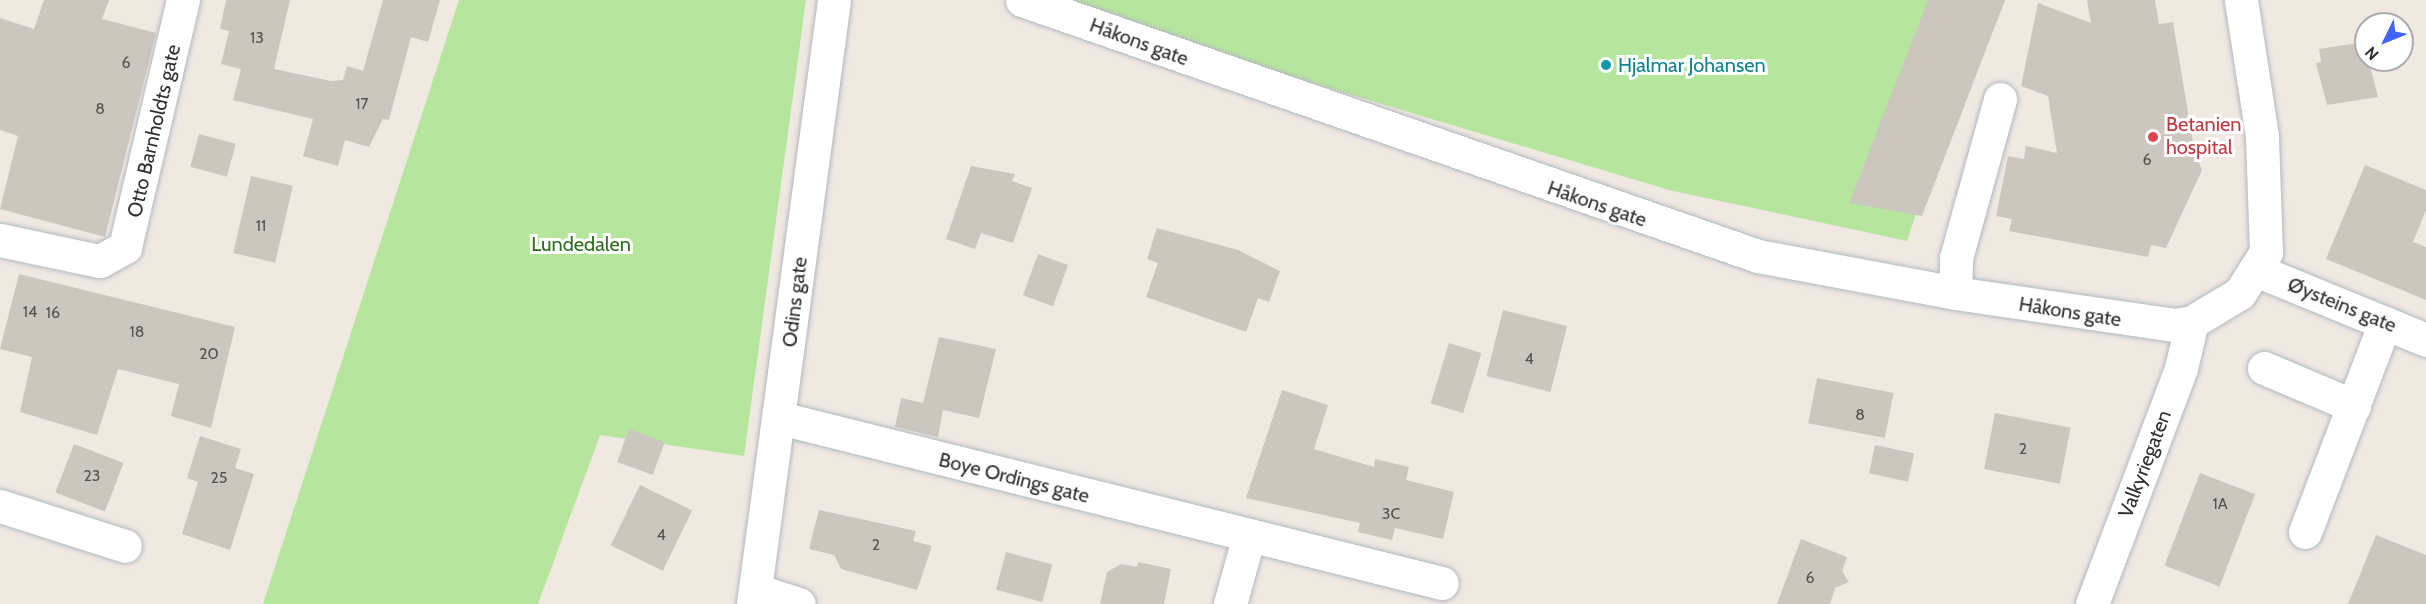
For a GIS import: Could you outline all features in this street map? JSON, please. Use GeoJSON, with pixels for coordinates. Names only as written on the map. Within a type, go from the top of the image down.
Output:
{"type":"FeatureCollection","features":[{"type":"Feature","properties":{"kind":"street","name":"Otto Barnholdts gate"},"geometry":{"type":"LineString","coordinates":[[0,240],[93,260],[113,257],[132,229],[183,0]]}},
{"type":"Feature","properties":{"kind":"street","name":"Odins gate"},"geometry":{"type":"LineString","coordinates":[[754,597],[780,418],[834,0]]}},
{"type":"Feature","properties":{"kind":"street","name":"Håkons gate"},"geometry":{"type":"LineString","coordinates":[[1022,0],[1666,228],[1758,255],[1955,293],[2150,325],[2192,322]]}},
{"type":"Feature","properties":{"kind":"street"},"geometry":{"type":"LineString","coordinates":[[2192,322],[2240,293],[2258,271],[2268,234],[2266,180],[2241,0]]}},
{"type":"Feature","properties":{"kind":"street"},"geometry":{"type":"LineString","coordinates":[[1955,293],[1956,258],[2000,99]]}},
{"type":"Feature","properties":{"kind":"street","name":"Øysteins gate"},"geometry":{"type":"LineString","coordinates":[[2258,271],[2426,340]]}},
{"type":"Feature","properties":{"kind":"street","name":"Valkyriegaten"},"geometry":{"type":"LineString","coordinates":[[2092,604],[2181,368],[2192,322]]}},
{"type":"Feature","properties":{"kind":"street"},"geometry":{"type":"LineString","coordinates":[[2305,532],[2385,323]]}},
{"type":"Feature","properties":{"kind":"street"},"geometry":{"type":"LineString","coordinates":[[2264,368],[2354,406]]}},
{"type":"Feature","properties":{"kind":"street","name":"Boye Ordings gate"},"geometry":{"type":"LineString","coordinates":[[780,418],[1248,539],[1442,583]]}},
{"type":"Feature","properties":{"kind":"street"},"geometry":{"type":"LineString","coordinates":[[0,506],[125,546]]}},
{"type":"Feature","properties":{"kind":"street"},"geometry":{"type":"LineString","coordinates":[[1230,604],[1248,539]]}},
{"type":"Feature","properties":{"kind":"street"},"geometry":{"type":"LineString","coordinates":[[754,597],[799,604]]}},
{"type":"Feature","properties":{"kind":"green space","name":"Lundedalen"},"geometry":{"type":"Polygon","coordinates":[[[459,0],[806,0],[744,456],[600,435],[538,604],[263,604],[459,0]]]}},
{"type":"Feature","properties":{"kind":"green space"},"geometry":{"type":"Polygon","coordinates":[[[1034,0],[1987,0],[1907,241],[1669,190],[1034,0]]]}},
{"type":"Feature","properties":{"kind":"building"},"geometry":{"type":"Polygon","coordinates":[[[44,0],[109,0],[102,19],[156,33],[105,237],[0,209],[18,136],[0,130],[0,18],[34,29],[44,0]]]}},
{"type":"Feature","properties":{"kind":"building"},"geometry":{"type":"Polygon","coordinates":[[[226,0],[290,0],[274,69],[331,81],[343,80],[347,66],[363,71],[383,0],[440,0],[428,42],[411,37],[389,120],[383,119],[369,147],[345,140],[338,166],[303,156],[313,119],[233,100],[241,69],[221,64],[229,31],[220,29],[226,0]]]}},
{"type":"Feature","properties":{"kind":"building"},"geometry":{"type":"Polygon","coordinates":[[[1928,0],[2005,0],[1922,216],[1849,203],[1928,0]]]}},
{"type":"Feature","properties":{"kind":"building","name":"Betanien hospital"},"geometry":{"type":"Polygon","coordinates":[[[2087,0],[2155,0],[2159,24],[2173,22],[2195,154],[2202,170],[2166,248],[2151,245],[2148,257],[2009,231],[2012,219],[1996,216],[2008,156],[2024,159],[2026,146],[2057,153],[2048,96],[2021,86],[2038,3],[2091,23],[2087,0]]]}},
{"type":"Feature","properties":{"kind":"building"},"geometry":{"type":"Polygon","coordinates":[[[2354,44],[2354,72],[2372,72],[2378,97],[2327,105],[2316,63],[2321,62],[2319,49],[2354,44]]]}},
{"type":"Feature","properties":{"kind":"building"},"geometry":{"type":"Polygon","coordinates":[[[199,134],[236,144],[227,177],[190,167],[199,134]]]}},
{"type":"Feature","properties":{"kind":"building"},"geometry":{"type":"Polygon","coordinates":[[[2365,165],[2426,190],[2426,210],[2413,242],[2426,247],[2426,300],[2326,259],[2365,165]]]}},
{"type":"Feature","properties":{"kind":"building"},"geometry":{"type":"Polygon","coordinates":[[[971,166],[1015,174],[1012,181],[1032,188],[1013,243],[981,233],[975,249],[946,239],[971,166]]]}},
{"type":"Feature","properties":{"kind":"building"},"geometry":{"type":"Polygon","coordinates":[[[251,176],[293,186],[275,263],[233,253],[251,176]]]}},
{"type":"Feature","properties":{"kind":"building"},"geometry":{"type":"Polygon","coordinates":[[[1157,228],[1238,250],[1280,271],[1269,302],[1258,298],[1246,332],[1146,297],[1158,263],[1147,259],[1157,228]]]}},
{"type":"Feature","properties":{"kind":"building"},"geometry":{"type":"Polygon","coordinates":[[[1038,254],[1068,265],[1053,306],[1023,295],[1038,254]]]}},
{"type":"Feature","properties":{"kind":"building"},"geometry":{"type":"Polygon","coordinates":[[[19,274],[235,327],[211,428],[171,416],[179,384],[118,369],[97,435],[20,412],[32,357],[0,349],[19,274]]]}},
{"type":"Feature","properties":{"kind":"building"},"geometry":{"type":"Polygon","coordinates":[[[1503,310],[1567,326],[1551,392],[1487,376],[1503,310]]]}},
{"type":"Feature","properties":{"kind":"building"},"geometry":{"type":"Polygon","coordinates":[[[939,337],[996,349],[979,418],[943,410],[938,437],[895,427],[901,398],[923,403],[939,337]]]}},
{"type":"Feature","properties":{"kind":"building"},"geometry":{"type":"Polygon","coordinates":[[[1449,343],[1482,353],[1463,413],[1431,403],[1449,343]]]}},
{"type":"Feature","properties":{"kind":"building"},"geometry":{"type":"Polygon","coordinates":[[[1817,378],[1894,393],[1885,438],[1808,423],[1817,378]]]}},
{"type":"Feature","properties":{"kind":"building"},"geometry":{"type":"Polygon","coordinates":[[[1282,390],[1328,405],[1314,449],[1374,467],[1375,459],[1409,467],[1406,480],[1454,492],[1443,539],[1395,528],[1392,540],[1358,532],[1360,523],[1246,498],[1282,390]]]}},
{"type":"Feature","properties":{"kind":"building"},"geometry":{"type":"Polygon","coordinates":[[[1995,413],[2071,428],[2060,484],[1984,469],[1995,413]]]}},
{"type":"Feature","properties":{"kind":"building"},"geometry":{"type":"Polygon","coordinates":[[[629,429],[665,442],[653,475],[617,462],[629,429]]]}},
{"type":"Feature","properties":{"kind":"building"},"geometry":{"type":"Polygon","coordinates":[[[200,436],[241,449],[235,468],[254,474],[230,550],[182,534],[198,482],[187,478],[200,436]]]}},
{"type":"Feature","properties":{"kind":"building"},"geometry":{"type":"Polygon","coordinates":[[[74,444],[123,463],[105,512],[55,493],[74,444]]]}},
{"type":"Feature","properties":{"kind":"building"},"geometry":{"type":"Polygon","coordinates":[[[1875,445],[1914,453],[1908,482],[1869,473],[1875,445]]]}},
{"type":"Feature","properties":{"kind":"building"},"geometry":{"type":"Polygon","coordinates":[[[2200,473],[2255,494],[2220,587],[2165,565],[2200,473]]]}},
{"type":"Feature","properties":{"kind":"building"},"geometry":{"type":"Polygon","coordinates":[[[640,485],[692,510],[663,571],[611,545],[640,485]]]}},
{"type":"Feature","properties":{"kind":"building"},"geometry":{"type":"Polygon","coordinates":[[[819,510],[916,531],[913,541],[932,546],[917,590],[841,569],[834,555],[809,549],[819,510]]]}},
{"type":"Feature","properties":{"kind":"building"},"geometry":{"type":"Polygon","coordinates":[[[2376,535],[2426,555],[2426,604],[2348,604],[2376,535]]]}},
{"type":"Feature","properties":{"kind":"building"},"geometry":{"type":"Polygon","coordinates":[[[1801,539],[1847,557],[1842,571],[1849,582],[1835,588],[1830,604],[1777,604],[1801,539]]]}},
{"type":"Feature","properties":{"kind":"building"},"geometry":{"type":"Polygon","coordinates":[[[1006,552],[1052,564],[1042,602],[996,590],[1006,552]]]}},
{"type":"Feature","properties":{"kind":"building"},"geometry":{"type":"Polygon","coordinates":[[[1138,562],[1171,569],[1164,604],[1100,604],[1107,572],[1121,564],[1137,567],[1138,562]]]}},
{"type":"Feature","properties":{"kind":"place","name":"Hjalmar Johansen"},"geometry":{"type":"Point","coordinates":[1606,65]}},
{"type":"Feature","properties":{"kind":"place","name":"Betanien hospital"},"geometry":{"type":"Point","coordinates":[2153,137]}}]}
